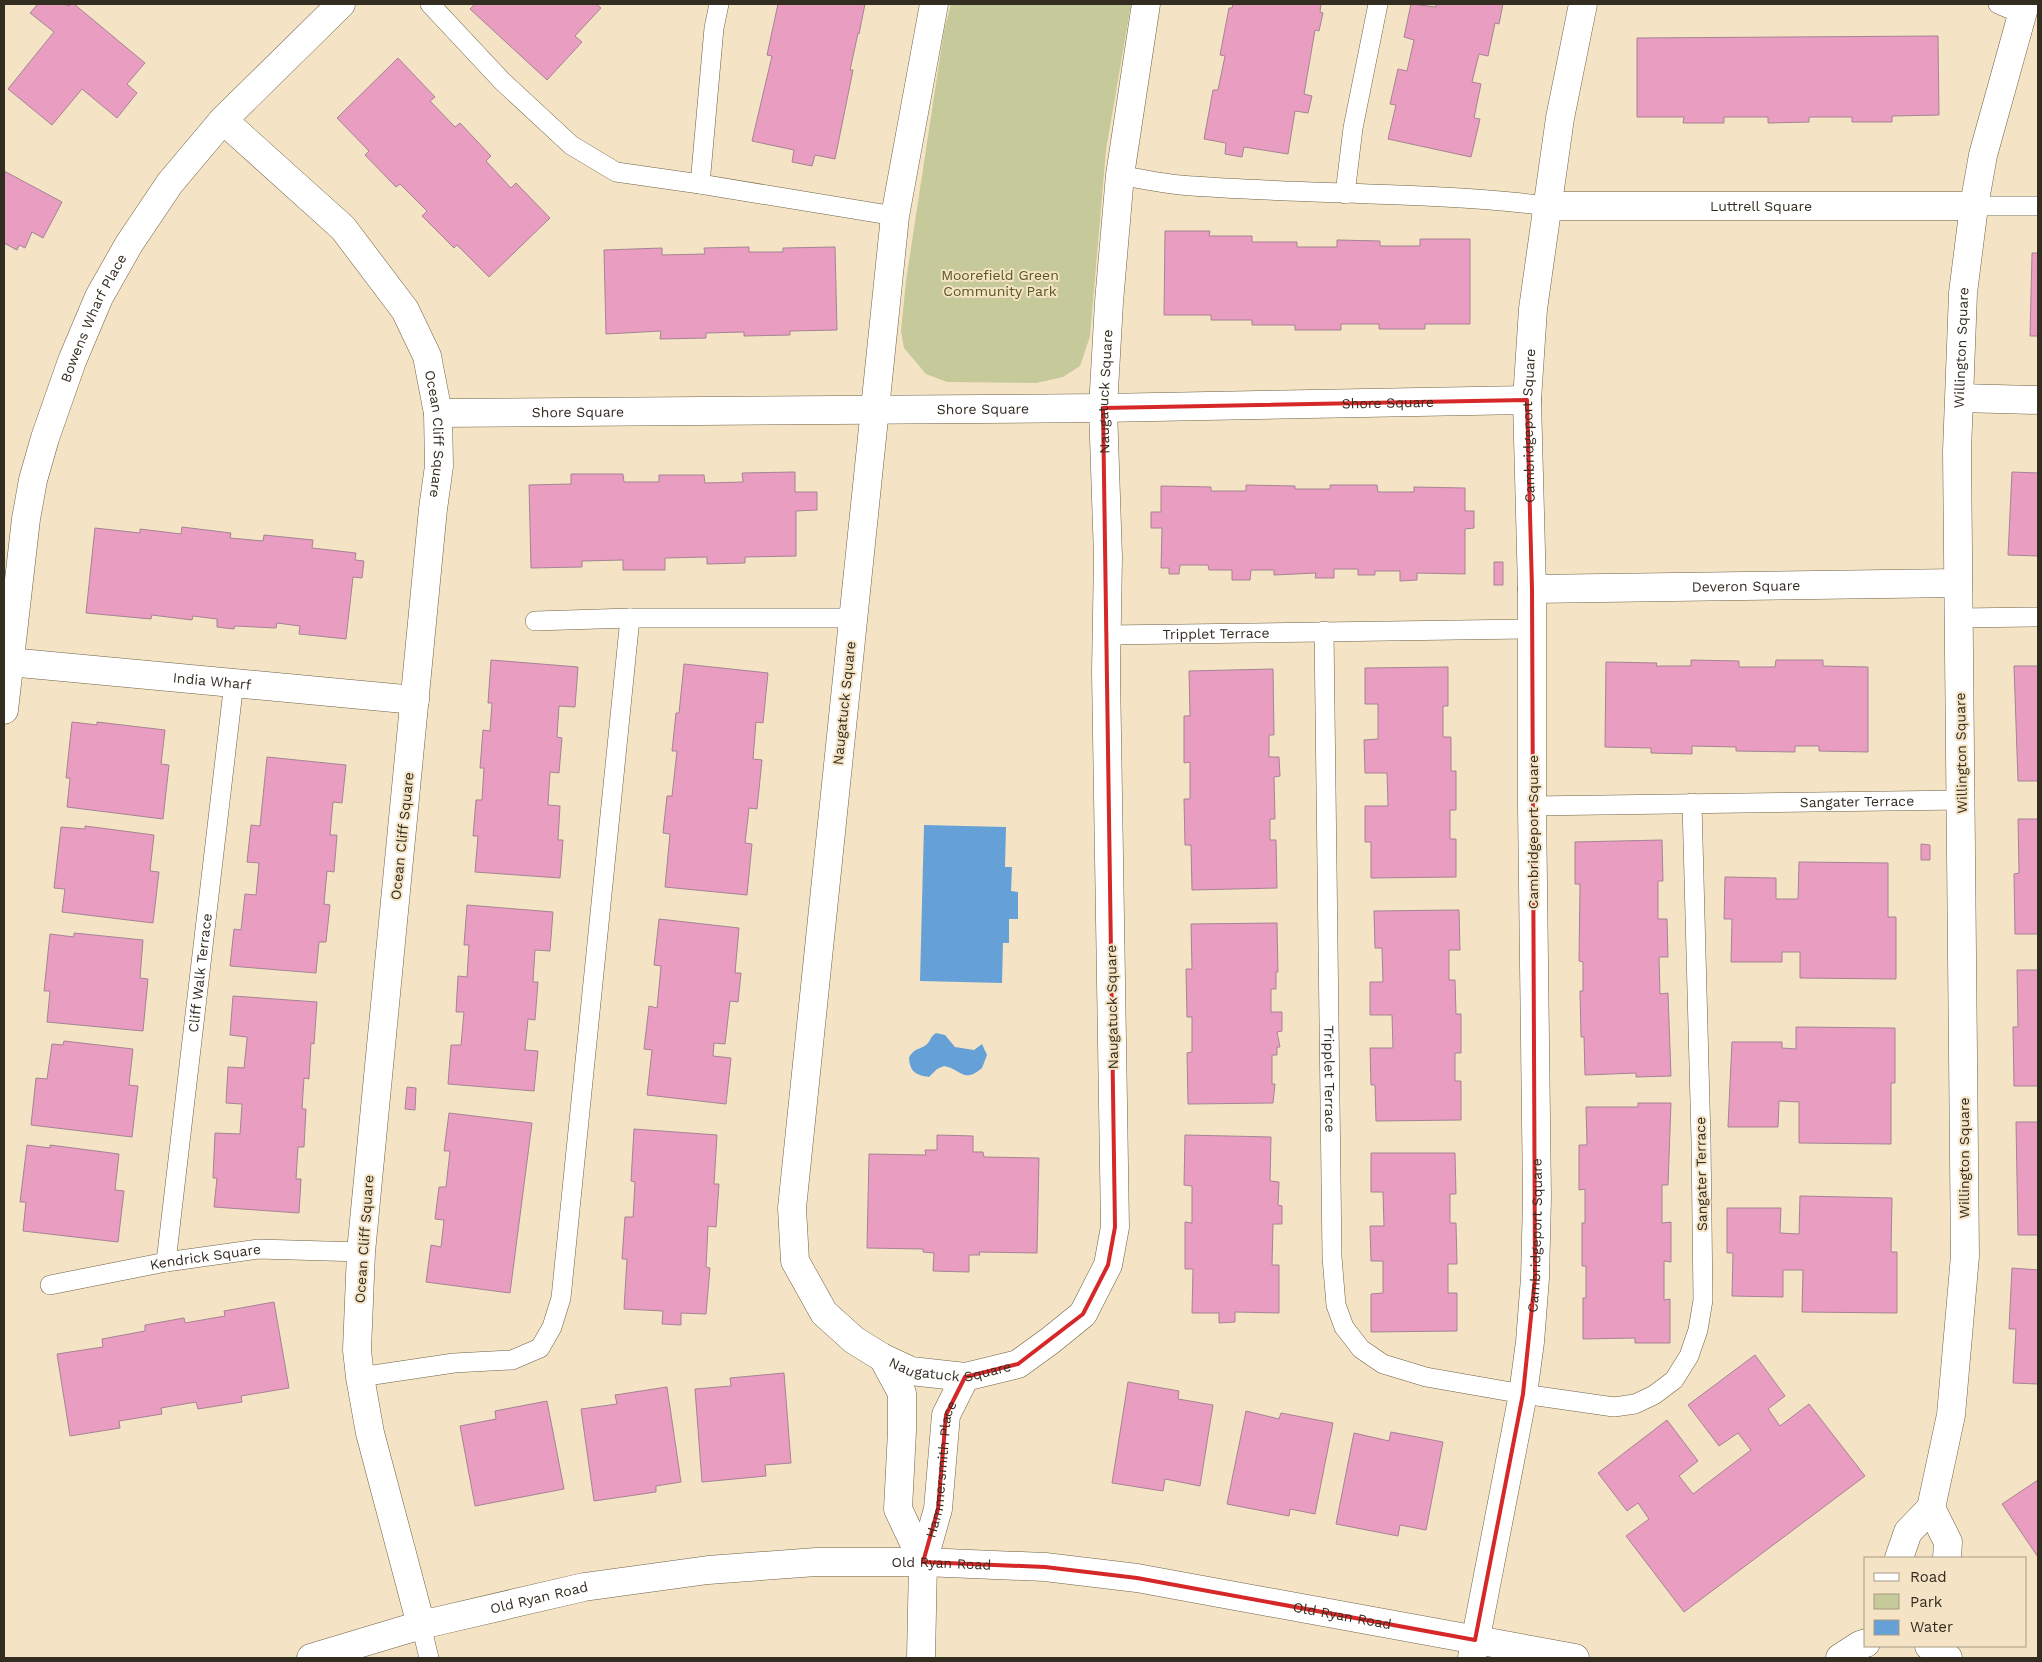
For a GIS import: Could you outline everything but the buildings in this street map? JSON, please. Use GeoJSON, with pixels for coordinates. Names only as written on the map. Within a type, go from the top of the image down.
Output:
{"type":"FeatureCollection","features":[{"type":"Feature","properties":{"kind":"street","name":"Bowens Wharf Place"},"geometry":{"type":"LineString","coordinates":[[4,710],[26,519],[33,480],[45,438],[72,361],[99,297],[129,244],[170,183],[223,120],[341,4]]}},
{"type":"Feature","properties":{"kind":"street","name":"Naugatuck Square"},"geometry":{"type":"LineString","coordinates":[[934,4],[895,216],[792,1208],[795,1261],[824,1313],[854,1340],[883,1358],[911,1371],[965,1377],[1018,1364],[1082,1314],[1108,1265],[1115,1227],[1116,1194],[1106,672],[1108,557],[1103,408],[1109,302],[1120,175],[1146,4]]}},
{"type":"Feature","properties":{"kind":"street","name":"Cambridgeport Square"},"geometry":{"type":"LineString","coordinates":[[1474,1649],[1522,1394],[1533,1309],[1536,1236],[1532,806],[1533,629],[1527,400],[1533,309],[1560,118],[1583,4]]}},
{"type":"Feature","properties":{"kind":"street","name":"Willington Square"},"geometry":{"type":"LineString","coordinates":[[1931,1508],[1951,1414],[1965,1256],[1962,800],[1957,451],[1963,293],[1974,206],[1983,155],[2015,7]]}},
{"type":"Feature","properties":{"kind":"street","name":"Ocean Cliff Square"},"geometry":{"type":"LineString","coordinates":[[223,120],[343,228],[405,310],[427,356],[438,413],[439,466],[361,1252],[357,1350],[370,1433],[421,1625]]}},
{"type":"Feature","properties":{"kind":"street","name":"Luttrell Square"},"geometry":{"type":"LineString","coordinates":[[1549,206],[1974,206]]}},
{"type":"Feature","properties":{"kind":"street"},"geometry":{"type":"LineString","coordinates":[[1960,398],[2038,400]]}},
{"type":"Feature","properties":{"kind":"street","name":"Shore Square"},"geometry":{"type":"LineString","coordinates":[[438,413],[1103,408],[1527,400]]}},
{"type":"Feature","properties":{"kind":"street","name":"Deveron Square"},"geometry":{"type":"LineString","coordinates":[[1532,589],[1958,583]]}},
{"type":"Feature","properties":{"kind":"street","name":"India Wharf"},"geometry":{"type":"LineString","coordinates":[[9,662],[415,700]]}},
{"type":"Feature","properties":{"kind":"street","name":"Hammersmith Place"},"geometry":{"type":"LineString","coordinates":[[883,1358],[902,1393],[898,1509],[923,1562]]}},
{"type":"Feature","properties":{"kind":"street","name":"Hammersmith Place"},"geometry":{"type":"LineString","coordinates":[[921,1658],[923,1562],[938,1509],[946,1415],[965,1377]]}},
{"type":"Feature","properties":{"kind":"street"},"geometry":{"type":"LineString","coordinates":[[1899,1557],[1908,1532],[1931,1508],[1948,1542],[1947,1557]]}},
{"type":"Feature","properties":{"kind":"street","name":"Old Ryan Road"},"geometry":{"type":"LineString","coordinates":[[311,1658],[421,1625],[584,1586],[708,1570],[816,1562],[923,1562],[1045,1567],[1137,1578],[1474,1649],[1575,1658]]}},
{"type":"Feature","properties":{"kind":"street"},"geometry":{"type":"LineString","coordinates":[[1931,1647],[1948,1658]]}},
{"type":"Feature","properties":{"kind":"lane"},"geometry":{"type":"LineString","coordinates":[[430,4],[502,81],[571,145],[616,172],[895,216]]}},
{"type":"Feature","properties":{"kind":"lane"},"geometry":{"type":"LineString","coordinates":[[700,184],[714,28],[719,4]]}},
{"type":"Feature","properties":{"kind":"lane"},"geometry":{"type":"LineString","coordinates":[[1345,194],[1353,128],[1378,4]]}},
{"type":"Feature","properties":{"kind":"lane"},"geometry":{"type":"LineString","coordinates":[[1120,175],[1178,185],[1345,194],[1485,198],[1549,206]]}},
{"type":"Feature","properties":{"kind":"lane"},"geometry":{"type":"LineString","coordinates":[[1974,206],[2038,206]]}},
{"type":"Feature","properties":{"kind":"lane"},"geometry":{"type":"LineString","coordinates":[[1960,618],[2038,617]]}},
{"type":"Feature","properties":{"kind":"lane"},"geometry":{"type":"LineString","coordinates":[[360,1377],[454,1363],[512,1360],[540,1348],[552,1327],[561,1298],[630,618]]}},
{"type":"Feature","properties":{"kind":"lane"},"geometry":{"type":"LineString","coordinates":[[535,621],[630,618],[853,618]]}},
{"type":"Feature","properties":{"kind":"lane","name":"Tripplet Terrace"},"geometry":{"type":"LineString","coordinates":[[1108,635],[1533,629]]}},
{"type":"Feature","properties":{"kind":"lane","name":"Tripplet Terrace"},"geometry":{"type":"LineString","coordinates":[[1324,631],[1332,1257],[1336,1305],[1344,1327],[1361,1349],[1383,1364],[1426,1377],[1522,1394]]}},
{"type":"Feature","properties":{"kind":"lane","name":"Cliff Walk Terrace"},"geometry":{"type":"LineString","coordinates":[[166,1262],[234,682]]}},
{"type":"Feature","properties":{"kind":"lane","name":"Sangater Terrace"},"geometry":{"type":"LineString","coordinates":[[1532,806],[1692,802],[1962,800]]}},
{"type":"Feature","properties":{"kind":"lane","name":"Sangater Terrace"},"geometry":{"type":"LineString","coordinates":[[1522,1394],[1614,1408],[1635,1404],[1654,1395],[1674,1380],[1689,1356],[1698,1330],[1703,1300],[1692,802]]}},
{"type":"Feature","properties":{"kind":"lane","name":"Kendrick Square"},"geometry":{"type":"LineString","coordinates":[[50,1285],[166,1262],[258,1250],[361,1252]]}},
{"type":"Feature","properties":{"kind":"lane"},"geometry":{"type":"LineString","coordinates":[[421,1625],[429,1658]]}},
{"type":"Feature","properties":{"kind":"highlighted area"},"geometry":{"type":"Polygon","coordinates":[[[1527,400],[1532,589],[1535,1278],[1523,1394],[1475,1640],[1137,1578],[1045,1567],[923,1562],[938,1509],[946,1415],[965,1377],[1018,1364],[1083,1314],[1108,1265],[1115,1227],[1103,408],[1527,400]]]}},
{"type":"Feature","properties":{"kind":"green space","name":"Moorefield Green Community Park"},"geometry":{"type":"Polygon","coordinates":[[[951,4],[1131,4],[1106,150],[1090,336],[1080,366],[1063,377],[1036,383],[947,382],[926,374],[904,348],[901,331],[906,281],[944,31],[951,4]]]}},
{"type":"Feature","properties":{"kind":"water"},"geometry":{"type":"Polygon","coordinates":[[[924,825],[1006,827],[1005,867],[1012,867],[1011,891],[1018,892],[1018,919],[1009,919],[1009,943],[1003,943],[1002,983],[920,981],[924,825]]]}},
{"type":"Feature","properties":{"kind":"water"},"geometry":{"type":"Polygon","coordinates":[[[936,1033],[945,1035],[955,1047],[974,1050],[982,1044],[987,1055],[982,1068],[970,1075],[962,1074],[944,1066],[937,1069],[929,1077],[914,1072],[909,1058],[911,1054],[926,1045],[936,1033]]]}}]}
